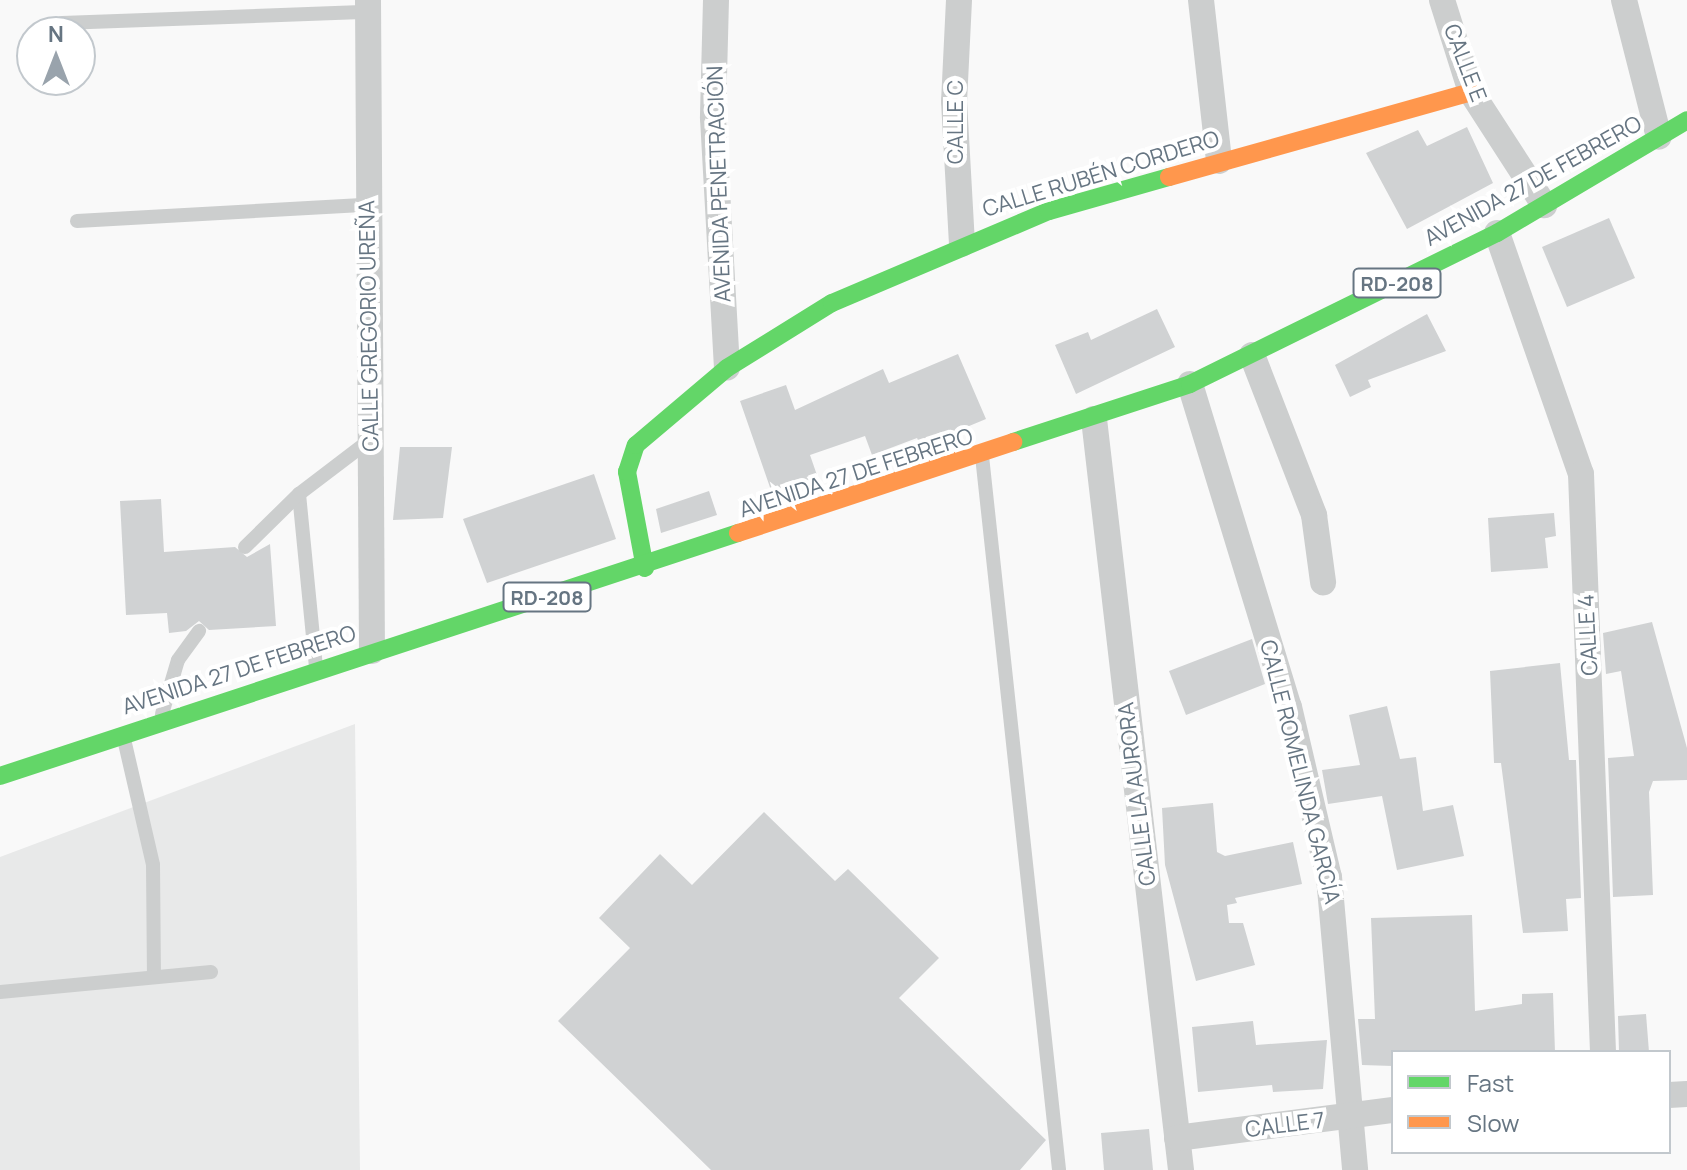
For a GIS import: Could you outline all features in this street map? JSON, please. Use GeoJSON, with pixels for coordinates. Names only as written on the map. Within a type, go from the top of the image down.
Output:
{"type":"FeatureCollection","features":[{"type":"Feature","properties":{"kind":"main road","name":"CALLE RUBÉN CORDERO"},"geometry":{"type":"LineString","coordinates":[[645,568],[627,458],[727,368],[832,303],[962,244],[1219,161],[1471,92]]}},
{"type":"Feature","properties":{"kind":"main road","name":"AVENIDA 27 DE FEBRERO"},"geometry":{"type":"LineString","coordinates":[[0,776],[372,651],[645,568],[1094,419],[1190,384],[1497,233],[1687,120]]}},
{"type":"Feature","properties":{"kind":"street","name":"AVENIDA PENETRACIÓN"},"geometry":{"type":"LineString","coordinates":[[716,0],[713,118],[727,368]]}},
{"type":"Feature","properties":{"kind":"street","name":"CALLE C"},"geometry":{"type":"LineString","coordinates":[[959,0],[954,101],[962,244]]}},
{"type":"Feature","properties":{"kind":"street"},"geometry":{"type":"LineString","coordinates":[[1201,0],[1219,161]]}},
{"type":"Feature","properties":{"kind":"street","name":"CALLE E"},"geometry":{"type":"LineString","coordinates":[[1442,0],[1471,92],[1544,205]]}},
{"type":"Feature","properties":{"kind":"street"},"geometry":{"type":"LineString","coordinates":[[1624,0],[1659,137]]}},
{"type":"Feature","properties":{"kind":"street","name":"CALLE GREGORIO UREÑA"},"geometry":{"type":"LineString","coordinates":[[369,6],[367,205],[372,651]]}},
{"type":"Feature","properties":{"kind":"street","name":"CALLE 4"},"geometry":{"type":"LineString","coordinates":[[1497,233],[1581,474],[1603,1050]]}},
{"type":"Feature","properties":{"kind":"street"},"geometry":{"type":"LineString","coordinates":[[1252,355],[1314,515],[1323,582]]}},
{"type":"Feature","properties":{"kind":"street","name":"CALLE ROMELINDA GARCÍA"},"geometry":{"type":"LineString","coordinates":[[1190,384],[1289,707],[1329,877],[1355,1170]]}},
{"type":"Feature","properties":{"kind":"street","name":"CALLE LA AURORA"},"geometry":{"type":"LineString","coordinates":[[1094,419],[1181,1170]]}},
{"type":"Feature","properties":{"kind":"street","name":"CALLE 7"},"geometry":{"type":"LineString","coordinates":[[1177,1138],[1391,1110]]}},
{"type":"Feature","properties":{"kind":"lane"},"geometry":{"type":"LineString","coordinates":[[96,21],[369,6]]}},
{"type":"Feature","properties":{"kind":"lane"},"geometry":{"type":"LineString","coordinates":[[77,221],[367,205]]}},
{"type":"Feature","properties":{"kind":"lane"},"geometry":{"type":"LineString","coordinates":[[245,547],[299,494],[370,440]]}},
{"type":"Feature","properties":{"kind":"lane"},"geometry":{"type":"LineString","coordinates":[[982,456],[1059,1170]]}},
{"type":"Feature","properties":{"kind":"lane"},"geometry":{"type":"LineString","coordinates":[[299,494],[316,670]]}},
{"type":"Feature","properties":{"kind":"lane"},"geometry":{"type":"LineString","coordinates":[[160,722],[178,660],[199,631]]}},
{"type":"Feature","properties":{"kind":"lane"},"geometry":{"type":"LineString","coordinates":[[123,734],[153,865],[154,976]]}},
{"type":"Feature","properties":{"kind":"lane"},"geometry":{"type":"LineString","coordinates":[[0,992],[211,972]]}},
{"type":"Feature","properties":{"kind":"shaded area"},"geometry":{"type":"Polygon","coordinates":[[[355,724],[360,1170],[0,1170],[0,857],[355,724]]]}},
{"type":"Feature","properties":{"kind":"building"},"geometry":{"type":"Polygon","coordinates":[[[1467,127],[1493,183],[1407,229],[1366,153],[1418,130],[1427,146],[1467,127]]]}},
{"type":"Feature","properties":{"kind":"building"},"geometry":{"type":"Polygon","coordinates":[[[1609,218],[1635,278],[1567,307],[1542,247],[1609,218]]]}},
{"type":"Feature","properties":{"kind":"building"},"geometry":{"type":"Polygon","coordinates":[[[1157,309],[1175,347],[1076,394],[1055,345],[1088,332],[1091,340],[1157,309]]]}},
{"type":"Feature","properties":{"kind":"building"},"geometry":{"type":"Polygon","coordinates":[[[1427,314],[1446,351],[1368,380],[1371,387],[1350,397],[1335,365],[1427,314]]]}},
{"type":"Feature","properties":{"kind":"building"},"geometry":{"type":"Polygon","coordinates":[[[958,354],[986,419],[921,446],[917,438],[872,455],[865,436],[810,455],[819,481],[773,496],[740,401],[786,385],[795,410],[883,369],[889,383],[958,354]]]}},
{"type":"Feature","properties":{"kind":"building"},"geometry":{"type":"Polygon","coordinates":[[[400,447],[452,447],[443,518],[393,520],[400,447]]]}},
{"type":"Feature","properties":{"kind":"building"},"geometry":{"type":"Polygon","coordinates":[[[594,474],[616,539],[487,583],[463,519],[594,474]]]}},
{"type":"Feature","properties":{"kind":"building"},"geometry":{"type":"Polygon","coordinates":[[[709,491],[717,515],[661,533],[656,509],[709,491]]]}},
{"type":"Feature","properties":{"kind":"building"},"geometry":{"type":"Polygon","coordinates":[[[161,499],[164,552],[235,547],[247,557],[270,544],[276,626],[209,630],[199,621],[186,631],[169,633],[167,613],[126,615],[120,501],[161,499]]]}},
{"type":"Feature","properties":{"kind":"building"},"geometry":{"type":"Polygon","coordinates":[[[1554,513],[1556,536],[1545,538],[1548,568],[1491,572],[1488,518],[1554,513]]]}},
{"type":"Feature","properties":{"kind":"building"},"geometry":{"type":"Polygon","coordinates":[[[1652,622],[1687,748],[1687,780],[1653,781],[1649,792],[1653,895],[1613,897],[1608,758],[1634,756],[1621,671],[1606,674],[1603,633],[1652,622]]]}},
{"type":"Feature","properties":{"kind":"building"},"geometry":{"type":"Polygon","coordinates":[[[1252,639],[1265,684],[1186,715],[1169,671],[1252,639]]]}},
{"type":"Feature","properties":{"kind":"building"},"geometry":{"type":"Polygon","coordinates":[[[1560,663],[1569,760],[1576,760],[1581,898],[1566,899],[1568,931],[1523,933],[1501,763],[1494,763],[1490,671],[1560,663]]]}},
{"type":"Feature","properties":{"kind":"building"},"geometry":{"type":"Polygon","coordinates":[[[1387,706],[1400,759],[1416,757],[1423,811],[1453,805],[1464,856],[1397,870],[1382,796],[1328,804],[1322,770],[1360,765],[1349,715],[1387,706]]]}},
{"type":"Feature","properties":{"kind":"building"},"geometry":{"type":"Polygon","coordinates":[[[1213,803],[1217,852],[1225,856],[1293,842],[1302,884],[1235,898],[1237,903],[1227,905],[1229,923],[1243,923],[1255,965],[1196,981],[1165,865],[1162,808],[1213,803]]]}},
{"type":"Feature","properties":{"kind":"building"},"geometry":{"type":"Polygon","coordinates":[[[764,812],[835,881],[848,869],[939,958],[899,998],[1046,1140],[1020,1170],[711,1170],[558,1021],[630,948],[599,918],[660,854],[692,885],[764,812]]]}},
{"type":"Feature","properties":{"kind":"building"},"geometry":{"type":"Polygon","coordinates":[[[1472,915],[1475,1011],[1522,1004],[1522,994],[1553,993],[1555,1050],[1391,1050],[1391,1066],[1362,1065],[1358,1019],[1375,1019],[1371,918],[1472,915]]]}},
{"type":"Feature","properties":{"kind":"building"},"geometry":{"type":"Polygon","coordinates":[[[1646,1014],[1649,1050],[1619,1050],[1618,1016],[1646,1014]]]}},
{"type":"Feature","properties":{"kind":"building"},"geometry":{"type":"Polygon","coordinates":[[[1253,1021],[1256,1045],[1327,1040],[1323,1089],[1273,1092],[1272,1085],[1198,1092],[1192,1027],[1253,1021]]]}},
{"type":"Feature","properties":{"kind":"building"},"geometry":{"type":"Polygon","coordinates":[[[1149,1129],[1153,1170],[1104,1170],[1101,1133],[1149,1129]]]}},
{"type":"Feature","properties":{"kind":"traffic: fast"},"geometry":{"type":"LineString","coordinates":[[1013,442],[1190,384],[1497,233],[1687,120]]}},
{"type":"Feature","properties":{"kind":"traffic: fast"},"geometry":{"type":"LineString","coordinates":[[645,568],[627,472],[636,445],[727,368],[832,303],[1049,211],[1169,177]]}},
{"type":"Feature","properties":{"kind":"traffic: fast"},"geometry":{"type":"LineString","coordinates":[[0,776],[738,533]]}},
{"type":"Feature","properties":{"kind":"traffic: slow"},"geometry":{"type":"LineString","coordinates":[[1169,177],[1471,92]]}},
{"type":"Feature","properties":{"kind":"traffic: slow"},"geometry":{"type":"LineString","coordinates":[[738,533],[1013,442]]}}]}
